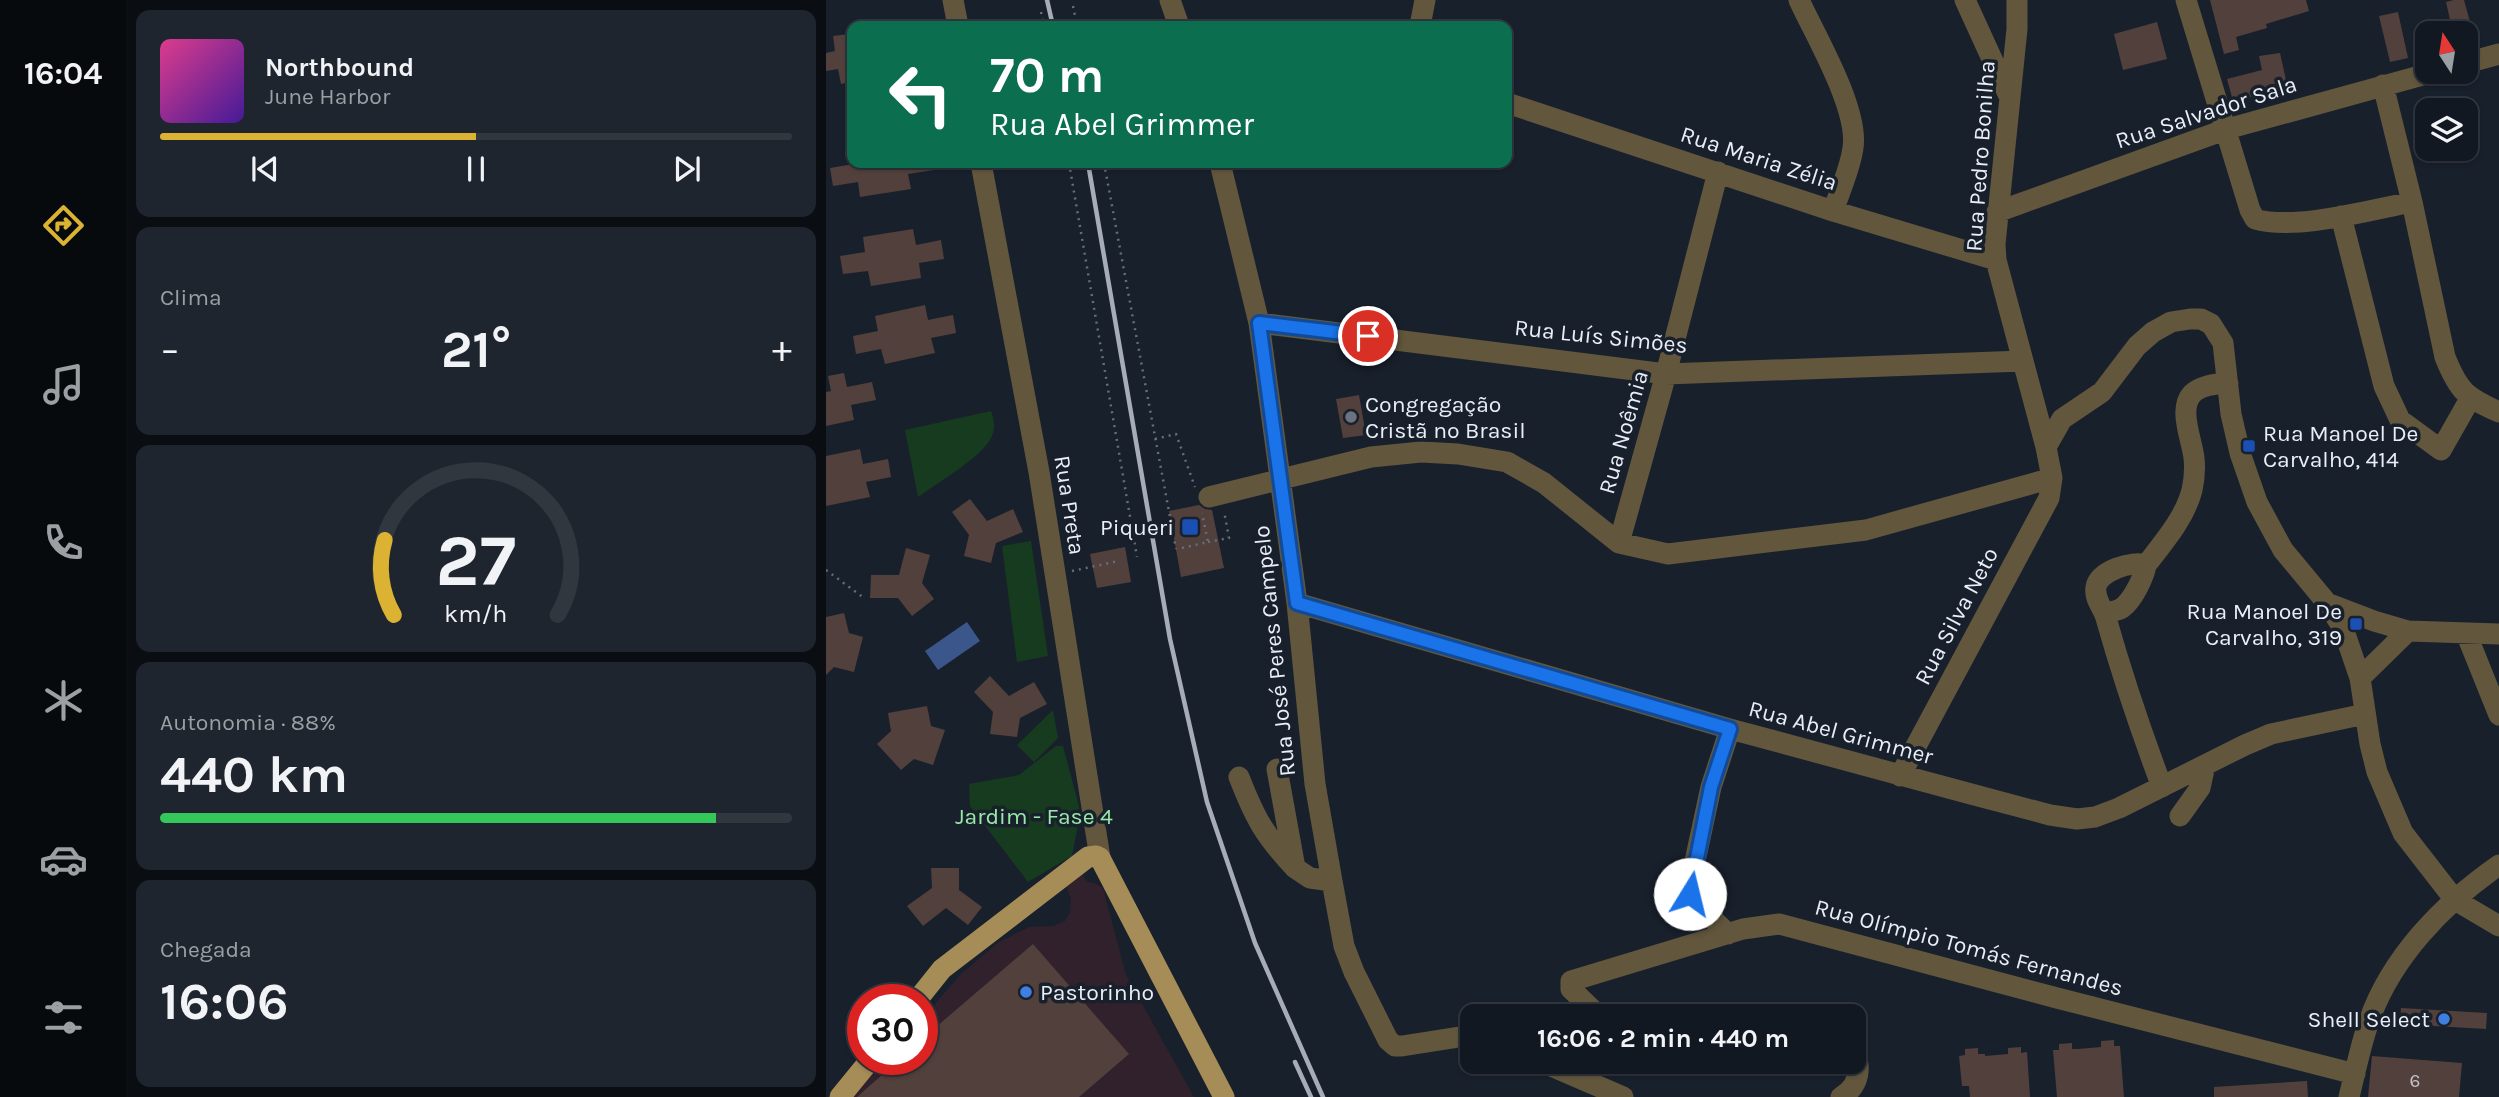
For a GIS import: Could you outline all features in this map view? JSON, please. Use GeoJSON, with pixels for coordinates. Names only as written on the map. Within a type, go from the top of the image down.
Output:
{"type":"FeatureCollection","features":[{"type":"Feature","properties":{"kind":"main road"},"geometry":{"type":"LineString","coordinates":[[930,984],[942,970],[1094,858],[1224,1097]]}},
{"type":"Feature","properties":{"kind":"main road"},"geometry":{"type":"LineString","coordinates":[[840,1097],[858,1075]]}},
{"type":"Feature","properties":{"kind":"street"},"geometry":{"type":"LineString","coordinates":[[953,0],[957,21]]}},
{"type":"Feature","properties":{"kind":"street"},"geometry":{"type":"LineString","coordinates":[[1170,0],[1177,21]]}},
{"type":"Feature","properties":{"kind":"street"},"geometry":{"type":"LineString","coordinates":[[1421,21],[1425,0]]}},
{"type":"Feature","properties":{"kind":"street"},"geometry":{"type":"LineString","coordinates":[[1799,0],[1845,99],[1854,125],[1853,148],[1833,211]]}},
{"type":"Feature","properties":{"kind":"street"},"geometry":{"type":"LineString","coordinates":[[1965,0],[2009,96]]}},
{"type":"Feature","properties":{"kind":"street","name":"Rua Pedro Bonilha"},"geometry":{"type":"LineString","coordinates":[[2017,0],[2017,29],[1997,212],[1997,260],[2052,478]]}},
{"type":"Feature","properties":{"kind":"street"},"geometry":{"type":"LineString","coordinates":[[2186,0],[2255,219],[2297,221],[2341,216],[2412,202]]}},
{"type":"Feature","properties":{"kind":"street"},"geometry":{"type":"LineString","coordinates":[[2478,60],[2499,54]]}},
{"type":"Feature","properties":{"kind":"street","name":"Rua Salvador Sala"},"geometry":{"type":"LineString","coordinates":[[1997,212],[2227,129],[2415,77]]}},
{"type":"Feature","properties":{"kind":"street"},"geometry":{"type":"LineString","coordinates":[[2383,85],[2412,202],[2445,358],[2454,379],[2470,399],[2499,412]]}},
{"type":"Feature","properties":{"kind":"street","name":"Rua Maria Zélia"},"geometry":{"type":"LineString","coordinates":[[1512,105],[1833,211],[1997,260]]}},
{"type":"Feature","properties":{"kind":"street","name":"Rua Preta"},"geometry":{"type":"LineString","coordinates":[[982,168],[1039,472],[1096,833],[1094,858]]}},
{"type":"Feature","properties":{"kind":"street","name":"Rua José Peres Campelo"},"geometry":{"type":"LineString","coordinates":[[1221,168],[1259,323],[1297,603],[1315,784],[1344,946],[1388,1040],[1402,1046],[1460,1037]]}},
{"type":"Feature","properties":{"kind":"street","name":"Rua Noêmia"},"geometry":{"type":"LineString","coordinates":[[1619,543],[1718,172]]}},
{"type":"Feature","properties":{"kind":"street"},"geometry":{"type":"LineString","coordinates":[[2341,216],[2384,386],[2400,420],[2441,450],[2470,399]]}},
{"type":"Feature","properties":{"kind":"street"},"geometry":{"type":"LineString","coordinates":[[2046,447],[2057,425],[2071,412],[2102,392],[2137,346],[2153,332],[2171,323],[2190,319],[2201,319],[2211,324],[2223,343],[2231,414],[2240,453],[2257,502],[2283,550],[2327,603],[2343,628],[2360,678],[2377,772],[2403,833],[2455,900],[2499,926]]}},
{"type":"Feature","properties":{"kind":"street","name":"Rua Luís Simões"},"geometry":{"type":"LineString","coordinates":[[1259,323],[1666,374],[2023,361]]}},
{"type":"Feature","properties":{"kind":"street"},"geometry":{"type":"LineString","coordinates":[[2105,613],[2117,611],[2126,604],[2146,565],[2181,516],[2192,491],[2194,461],[2186,403],[2200,388],[2228,383]]}},
{"type":"Feature","properties":{"kind":"street"},"geometry":{"type":"LineString","coordinates":[[2031,393],[2052,410],[2071,412]]}},
{"type":"Feature","properties":{"kind":"street"},"geometry":{"type":"LineString","coordinates":[[1210,496],[1371,457],[1420,452],[1458,454],[1507,462],[1544,483],[1619,543],[1668,554],[1866,530],[2052,478]]}},
{"type":"Feature","properties":{"kind":"street","name":"Rua Silva Neto"},"geometry":{"type":"LineString","coordinates":[[1900,776],[2049,498],[2052,478]]}},
{"type":"Feature","properties":{"kind":"street"},"geometry":{"type":"LineString","coordinates":[[2146,565],[2130,564],[2100,579],[2096,587],[2115,653],[2162,787]]}},
{"type":"Feature","properties":{"kind":"street","name":"Rua Abel Grimmer"},"geometry":{"type":"LineString","coordinates":[[1297,603],[1730,729],[2050,815],[2077,819],[2095,817],[2119,808],[2271,734],[2365,714]]}},
{"type":"Feature","properties":{"kind":"street"},"geometry":{"type":"LineString","coordinates":[[2327,603],[2408,631],[2499,634]]}},
{"type":"Feature","properties":{"kind":"street"},"geometry":{"type":"LineString","coordinates":[[2360,678],[2408,631]]}},
{"type":"Feature","properties":{"kind":"street"},"geometry":{"type":"LineString","coordinates":[[2466,633],[2499,715]]}},
{"type":"Feature","properties":{"kind":"street"},"geometry":{"type":"LineString","coordinates":[[1728,934],[1695,902],[1689,889],[1711,787],[1730,729]]}},
{"type":"Feature","properties":{"kind":"street"},"geometry":{"type":"LineString","coordinates":[[2180,816],[2200,788],[2205,765]]}},
{"type":"Feature","properties":{"kind":"street"},"geometry":{"type":"LineString","coordinates":[[1278,769],[1295,867]]}},
{"type":"Feature","properties":{"kind":"street"},"geometry":{"type":"LineString","coordinates":[[1238,777],[1256,820],[1270,842],[1310,878],[1332,881]]}},
{"type":"Feature","properties":{"kind":"street"},"geometry":{"type":"LineString","coordinates":[[2349,1097],[2369,1022],[2387,984],[2418,936],[2455,900],[2499,865]]}},
{"type":"Feature","properties":{"kind":"street","name":"Rua Olímpio Tomás Fernandes"},"geometry":{"type":"LineString","coordinates":[[1587,1004],[1571,989],[1571,981],[1728,934],[1762,925],[1779,924],[2354,1074]]}},
{"type":"Feature","properties":{"kind":"street"},"geometry":{"type":"LineString","coordinates":[[1562,1074],[1588,1090],[1623,1097]]}},
{"type":"Feature","properties":{"kind":"street"},"geometry":{"type":"LineString","coordinates":[[1841,1097],[1854,1086],[1859,1074]]}},
{"type":"Feature","properties":{"kind":"path"},"geometry":{"type":"LineString","coordinates":[[1073,6],[1076,21]]}},
{"type":"Feature","properties":{"kind":"path"},"geometry":{"type":"LineString","coordinates":[[1041,12],[1043,21]]}},
{"type":"Feature","properties":{"kind":"path"},"geometry":{"type":"LineString","coordinates":[[1070,168],[1137,557]]}},
{"type":"Feature","properties":{"kind":"path"},"geometry":{"type":"LineString","coordinates":[[1105,168],[1176,549]]}},
{"type":"Feature","properties":{"kind":"path"},"geometry":{"type":"LineString","coordinates":[[1155,439],[1176,434],[1210,496],[1229,538],[1182,548]]}},
{"type":"Feature","properties":{"kind":"path"},"geometry":{"type":"LineString","coordinates":[[1208,542],[1210,496]]}},
{"type":"Feature","properties":{"kind":"path"},"geometry":{"type":"LineString","coordinates":[[1065,572],[1119,561]]}},
{"type":"Feature","properties":{"kind":"path"},"geometry":{"type":"LineString","coordinates":[[826,570],[864,598]]}},
{"type":"Feature","properties":{"kind":"shaded area"},"geometry":{"type":"Polygon","coordinates":[[[1081,873],[1087,882],[1103,888],[1126,975],[1194,1097],[845,1097],[865,1075],[938,1075],[938,1000],[961,974],[999,942],[1029,927],[1053,926],[1065,921],[1070,913],[1071,899],[1065,883],[1081,873]]]}},
{"type":"Feature","properties":{"kind":"green space"},"geometry":{"type":"Polygon","coordinates":[[[991,411],[994,431],[986,445],[969,461],[918,497],[905,430],[991,411]]]}},
{"type":"Feature","properties":{"kind":"green space"},"geometry":{"type":"Polygon","coordinates":[[[1031,541],[1048,656],[1017,662],[1002,546],[1031,541]]]}},
{"type":"Feature","properties":{"kind":"green space"},"geometry":{"type":"Polygon","coordinates":[[[1053,710],[1058,738],[1034,762],[1017,745],[1053,710]]]}},
{"type":"Feature","properties":{"kind":"green space","name":"Jardim - Fase 4"},"geometry":{"type":"Polygon","coordinates":[[[1056,746],[1063,746],[1079,806],[1072,856],[1028,882],[970,806],[969,784],[1019,775],[1056,746]]]}},
{"type":"Feature","properties":{"kind":"water"},"geometry":{"type":"Polygon","coordinates":[[[967,622],[980,641],[938,670],[925,651],[967,622]]]}},
{"type":"Feature","properties":{"kind":"building"},"geometry":{"type":"Polygon","coordinates":[[[2210,0],[2306,0],[2309,11],[2266,24],[2267,28],[2236,37],[2239,50],[2224,54],[2210,0]]]}},
{"type":"Feature","properties":{"kind":"building"},"geometry":{"type":"Polygon","coordinates":[[[2464,0],[2470,21],[2450,21],[2446,2],[2464,0]]]}},
{"type":"Feature","properties":{"kind":"building"},"geometry":{"type":"Polygon","coordinates":[[[2398,12],[2408,58],[2390,62],[2379,16],[2398,12]]]}},
{"type":"Feature","properties":{"kind":"building"},"geometry":{"type":"Polygon","coordinates":[[[2157,22],[2167,59],[2123,70],[2114,34],[2157,22]]]}},
{"type":"Feature","properties":{"kind":"building"},"geometry":{"type":"Polygon","coordinates":[[[847,34],[847,83],[841,84],[838,69],[826,71],[826,53],[835,51],[833,36],[847,34]]]}},
{"type":"Feature","properties":{"kind":"building"},"geometry":{"type":"Polygon","coordinates":[[[2280,53],[2288,89],[2233,101],[2227,79],[2262,70],[2259,56],[2280,53]]]}},
{"type":"Feature","properties":{"kind":"building"},"geometry":{"type":"Polygon","coordinates":[[[847,165],[847,168],[934,170],[908,174],[911,189],[860,197],[858,182],[833,186],[830,168],[847,165]]]}},
{"type":"Feature","properties":{"kind":"building"},"geometry":{"type":"Polygon","coordinates":[[[913,229],[916,245],[941,240],[944,259],[919,263],[921,278],[871,286],[868,271],[843,274],[840,256],[865,252],[863,237],[913,229]]]}},
{"type":"Feature","properties":{"kind":"building"},"geometry":{"type":"Polygon","coordinates":[[[925,305],[928,320],[953,315],[956,333],[931,338],[935,353],[885,364],[881,349],[856,354],[853,336],[878,331],[875,316],[925,305]]]}},
{"type":"Feature","properties":{"kind":"building"},"geometry":{"type":"Polygon","coordinates":[[[844,373],[847,387],[872,382],[876,400],[851,405],[854,420],[826,426],[826,392],[831,391],[828,376],[844,373]]]}},
{"type":"Feature","properties":{"kind":"building","name":"Congregação Cristã no Brasil"},"geometry":{"type":"Polygon","coordinates":[[[1359,395],[1366,435],[1343,438],[1336,399],[1359,395]]]}},
{"type":"Feature","properties":{"kind":"building"},"geometry":{"type":"Polygon","coordinates":[[[860,449],[863,464],[888,459],[891,477],[866,482],[870,497],[826,506],[826,456],[860,449]]]}},
{"type":"Feature","properties":{"kind":"building"},"geometry":{"type":"Polygon","coordinates":[[[970,499],[987,521],[1013,509],[1023,532],[996,543],[991,563],[964,556],[969,535],[952,512],[970,499]]]}},
{"type":"Feature","properties":{"kind":"building"},"geometry":{"type":"Polygon","coordinates":[[[1199,505],[1212,510],[1224,568],[1181,577],[1169,511],[1199,505]]]}},
{"type":"Feature","properties":{"kind":"building"},"geometry":{"type":"Polygon","coordinates":[[[1125,547],[1131,582],[1097,588],[1090,554],[1125,547]]]}},
{"type":"Feature","properties":{"kind":"building"},"geometry":{"type":"Polygon","coordinates":[[[906,548],[930,555],[922,583],[934,599],[912,616],[898,598],[870,598],[871,575],[899,575],[906,548]]]}},
{"type":"Feature","properties":{"kind":"building"},"geometry":{"type":"Polygon","coordinates":[[[844,613],[849,633],[863,637],[854,672],[834,667],[826,675],[826,617],[844,613]]]}},
{"type":"Feature","properties":{"kind":"building"},"geometry":{"type":"Polygon","coordinates":[[[990,676],[1009,696],[1034,682],[1047,704],[1020,718],[1017,737],[990,734],[993,712],[974,692],[990,676]]]}},
{"type":"Feature","properties":{"kind":"building"},"geometry":{"type":"Polygon","coordinates":[[[927,706],[931,726],[945,730],[933,765],[914,759],[901,770],[877,744],[891,731],[888,713],[927,706]]]}},
{"type":"Feature","properties":{"kind":"building"},"geometry":{"type":"Polygon","coordinates":[[[931,868],[959,868],[959,890],[982,907],[968,925],[946,908],[923,926],[907,906],[932,888],[931,868]]]}},
{"type":"Feature","properties":{"kind":"building","name":"Pastorinho"},"geometry":{"type":"Polygon","coordinates":[[[1033,944],[1129,1054],[1079,1097],[857,1097],[882,1075],[938,1075],[938,1025],[1033,944]]]}},
{"type":"Feature","properties":{"kind":"building","name":"Shell Select"},"geometry":{"type":"Polygon","coordinates":[[[2401,1008],[2487,1013],[2486,1029],[2400,1024],[2401,1008]]]}},
{"type":"Feature","properties":{"kind":"building"},"geometry":{"type":"Polygon","coordinates":[[[2114,1040],[2114,1046],[2120,1046],[2124,1097],[2057,1097],[2053,1050],[2059,1050],[2059,1044],[2072,1043],[2072,1049],[2078,1049],[2101,1047],[2101,1041],[2114,1040]]]}},
{"type":"Feature","properties":{"kind":"building"},"geometry":{"type":"Polygon","coordinates":[[[2021,1047],[2021,1053],[2027,1052],[2030,1097],[1970,1097],[1969,1086],[1962,1086],[1959,1056],[1965,1055],[1965,1049],[1978,1048],[1978,1054],[1985,1056],[2008,1054],[2008,1048],[2021,1047]]]}},
{"type":"Feature","properties":{"kind":"building"},"geometry":{"type":"Polygon","coordinates":[[[2372,1056],[2462,1063],[2459,1097],[2368,1097],[2372,1056]]]}},
{"type":"Feature","properties":{"kind":"building"},"geometry":{"type":"Polygon","coordinates":[[[2307,1081],[2308,1097],[2214,1097],[2214,1087],[2307,1081]]]}},
{"type":"Feature","properties":{"kind":"railway"},"geometry":{"type":"LineString","coordinates":[[1047,0],[1052,21]]}},
{"type":"Feature","properties":{"kind":"railway"},"geometry":{"type":"LineString","coordinates":[[1089,168],[1170,639],[1207,802],[1255,943],[1323,1097]]}},
{"type":"Feature","properties":{"kind":"railway"},"geometry":{"type":"LineString","coordinates":[[1295,1062],[1311,1097]]}},
{"type":"Feature","properties":{"kind":"place","name":"Congregação Cristã no Brasil"},"geometry":{"type":"Point","coordinates":[1351,417]}},
{"type":"Feature","properties":{"kind":"place","name":"Rua Manoel De Carvalho, 414"},"geometry":{"type":"Point","coordinates":[2249,446]}},
{"type":"Feature","properties":{"kind":"place","name":"Piqueri"},"geometry":{"type":"Point","coordinates":[1190,527]}},
{"type":"Feature","properties":{"kind":"place","name":"Rua Manoel De Carvalho, 319"},"geometry":{"type":"Point","coordinates":[2356,624]}},
{"type":"Feature","properties":{"kind":"place","name":"Pastorinho"},"geometry":{"type":"Point","coordinates":[1026,992]}},
{"type":"Feature","properties":{"kind":"place","name":"Shell Select"},"geometry":{"type":"Point","coordinates":[2444,1019]}},
{"type":"Feature","properties":{"kind":"route"},"geometry":{"type":"LineString","coordinates":[[1368,336],[1259,323],[1297,603],[1730,729],[1711,787],[1691,876],[1690,894]]}}]}
